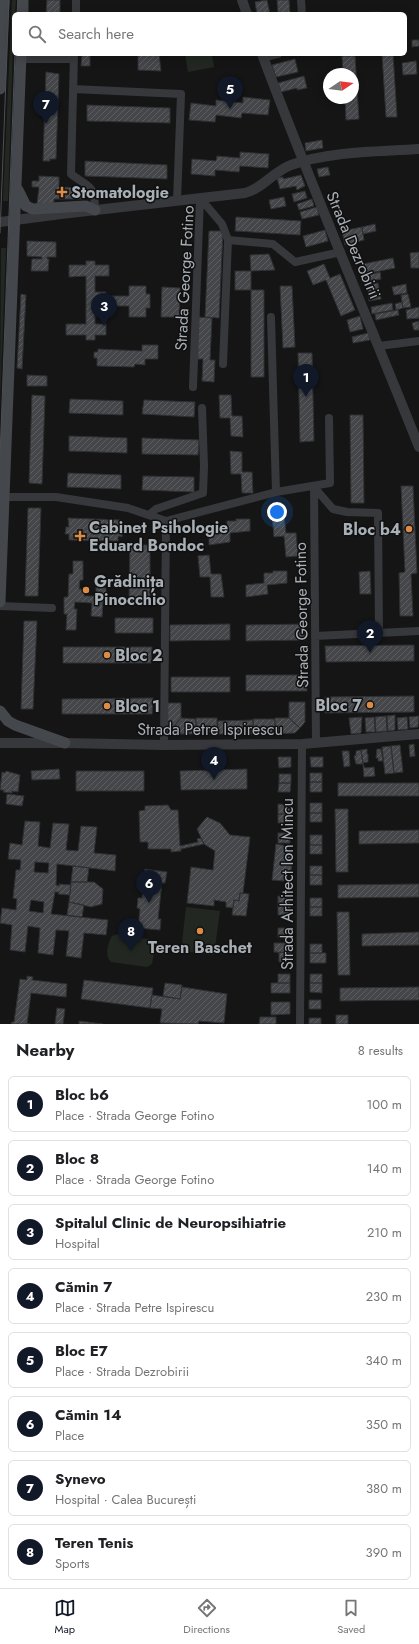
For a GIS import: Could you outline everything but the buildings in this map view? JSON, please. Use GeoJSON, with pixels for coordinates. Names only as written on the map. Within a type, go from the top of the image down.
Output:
{"type":"FeatureCollection","features":[{"type":"Feature","properties":{"kind":"main road"},"geometry":{"type":"LineString","coordinates":[[0,89],[4,0]]}},
{"type":"Feature","properties":{"kind":"main road"},"geometry":{"type":"LineString","coordinates":[[23,0],[23,12]]}},
{"type":"Feature","properties":{"kind":"main road"},"geometry":{"type":"LineString","coordinates":[[0,602],[21,56]]}},
{"type":"Feature","properties":{"kind":"main road"},"geometry":{"type":"LineString","coordinates":[[16,187],[26,206],[33,209],[86,206],[95,210]]}},
{"type":"Feature","properties":{"kind":"main road"},"geometry":{"type":"LineString","coordinates":[[0,711],[8,722],[65,743]]}},
{"type":"Feature","properties":{"kind":"street"},"geometry":{"type":"LineString","coordinates":[[76,0],[76,12]]}},
{"type":"Feature","properties":{"kind":"street"},"geometry":{"type":"LineString","coordinates":[[242,0],[246,12]]}},
{"type":"Feature","properties":{"kind":"street"},"geometry":{"type":"LineString","coordinates":[[301,0],[302,12]]}},
{"type":"Feature","properties":{"kind":"street"},"geometry":{"type":"LineString","coordinates":[[21,56],[74,57],[71,174],[92,188],[95,196],[95,210]]}},
{"type":"Feature","properties":{"kind":"street","name":"Strada Dezrobirii"},"geometry":{"type":"LineString","coordinates":[[262,56],[302,161],[341,252],[419,447]]}},
{"type":"Feature","properties":{"kind":"street"},"geometry":{"type":"LineString","coordinates":[[73,89],[181,94],[177,201]]}},
{"type":"Feature","properties":{"kind":"street"},"geometry":{"type":"LineString","coordinates":[[0,222],[251,192],[276,172],[302,161],[340,155],[419,149]]}},
{"type":"Feature","properties":{"kind":"street","name":"Strada George Fotino"},"geometry":{"type":"LineString","coordinates":[[200,198],[222,224],[228,240],[223,364]]}},
{"type":"Feature","properties":{"kind":"street","name":"Strada George Fotino"},"geometry":{"type":"LineString","coordinates":[[193,387],[200,198]]}},
{"type":"Feature","properties":{"kind":"street"},"geometry":{"type":"LineString","coordinates":[[228,240],[273,244],[296,262],[341,252]]}},
{"type":"Feature","properties":{"kind":"street"},"geometry":{"type":"LineString","coordinates":[[271,317],[276,492]]}},
{"type":"Feature","properties":{"kind":"street"},"geometry":{"type":"LineString","coordinates":[[379,346],[419,341]]}},
{"type":"Feature","properties":{"kind":"street"},"geometry":{"type":"LineString","coordinates":[[149,515],[156,510],[203,493],[204,466],[202,408]]}},
{"type":"Feature","properties":{"kind":"street"},"geometry":{"type":"LineString","coordinates":[[4,497],[56,497],[128,508],[166,521],[276,492],[314,487],[330,483],[329,418]]}},
{"type":"Feature","properties":{"kind":"street"},"geometry":{"type":"LineString","coordinates":[[314,487],[334,510],[378,513],[379,633]]}},
{"type":"Feature","properties":{"kind":"street","name":"Strada George Fotino"},"geometry":{"type":"LineString","coordinates":[[314,487],[316,743]]}},
{"type":"Feature","properties":{"kind":"street"},"geometry":{"type":"LineString","coordinates":[[164,745],[166,521]]}},
{"type":"Feature","properties":{"kind":"street"},"geometry":{"type":"LineString","coordinates":[[0,606],[52,608]]}},
{"type":"Feature","properties":{"kind":"street"},"geometry":{"type":"LineString","coordinates":[[316,636],[419,631]]}},
{"type":"Feature","properties":{"kind":"street","name":"Strada Petre Ispirescu"},"geometry":{"type":"LineString","coordinates":[[0,743],[164,745],[302,744],[419,734]]}},
{"type":"Feature","properties":{"kind":"street","name":"Strada Arhitect Ion Mincu"},"geometry":{"type":"LineString","coordinates":[[300,1024],[302,744]]}},
{"type":"Feature","properties":{"kind":"shaded area"},"geometry":{"type":"Polygon","coordinates":[[[12,0],[16,0],[15,12],[12,12],[13,56],[8,201],[3,201],[12,0]]]}},
{"type":"Feature","properties":{"kind":"shaded area"},"geometry":{"type":"Polygon","coordinates":[[[185,56],[212,56],[214,67],[188,72],[185,56]]]}},
{"type":"Feature","properties":{"kind":"shaded area"},"geometry":{"type":"Polygon","coordinates":[[[1,248],[6,248],[0,405],[1,248]]]}},
{"type":"Feature","properties":{"kind":"shaded area","name":"Teren Baschet"},"geometry":{"type":"Polygon","coordinates":[[[186,907],[220,911],[214,955],[181,951],[186,907]]]}},
{"type":"Feature","properties":{"kind":"shaded area"},"geometry":{"type":"Polygon","coordinates":[[[118,934],[153,940],[155,947],[152,964],[147,967],[111,962],[107,953],[109,942],[112,936],[118,934]]]}},
{"type":"Feature","properties":{"kind":"tram line"},"geometry":{"type":"LineString","coordinates":[[0,233],[9,0]]}},
{"type":"Feature","properties":{"kind":"tram line"},"geometry":{"type":"LineString","coordinates":[[17,12],[18,0]]}},
{"type":"Feature","properties":{"kind":"tram line"},"geometry":{"type":"LineString","coordinates":[[0,457],[15,56]]}},
{"type":"Feature","properties":{"kind":"place","name":"Bloc E7"},"geometry":{"type":"Point","coordinates":[230,109]}},
{"type":"Feature","properties":{"kind":"place","name":"Synevo"},"geometry":{"type":"Point","coordinates":[46,124]}},
{"type":"Feature","properties":{"kind":"place","name":"Stomatologie"},"geometry":{"type":"Point","coordinates":[62,192]}},
{"type":"Feature","properties":{"kind":"place","name":"Spitalul Clinic de Neuropsihiatrie"},"geometry":{"type":"Point","coordinates":[104,326]}},
{"type":"Feature","properties":{"kind":"place","name":"Bloc b6"},"geometry":{"type":"Point","coordinates":[306,397]}},
{"type":"Feature","properties":{"kind":"place","name":"Bloc b4"},"geometry":{"type":"Point","coordinates":[409,529]}},
{"type":"Feature","properties":{"kind":"place","name":"Cabinet Psihologie Eduard Bondoc"},"geometry":{"type":"Point","coordinates":[80,536]}},
{"type":"Feature","properties":{"kind":"place","name":"Grădinița Pinocchio"},"geometry":{"type":"Point","coordinates":[86,590]}},
{"type":"Feature","properties":{"kind":"place","name":"Bloc 8"},"geometry":{"type":"Point","coordinates":[370,653]}},
{"type":"Feature","properties":{"kind":"place","name":"Bloc 2"},"geometry":{"type":"Point","coordinates":[107,655]}},
{"type":"Feature","properties":{"kind":"place","name":"Bloc 7"},"geometry":{"type":"Point","coordinates":[370,705]}},
{"type":"Feature","properties":{"kind":"place","name":"Bloc 1"},"geometry":{"type":"Point","coordinates":[107,706]}},
{"type":"Feature","properties":{"kind":"place","name":"Cămin 7"},"geometry":{"type":"Point","coordinates":[214,780]}},
{"type":"Feature","properties":{"kind":"place","name":"Cămin 14"},"geometry":{"type":"Point","coordinates":[149,903]}},
{"type":"Feature","properties":{"kind":"place","name":"Teren Baschet"},"geometry":{"type":"Point","coordinates":[200,931]}},
{"type":"Feature","properties":{"kind":"place","name":"Teren Tenis"},"geometry":{"type":"Point","coordinates":[131,951]}}]}
